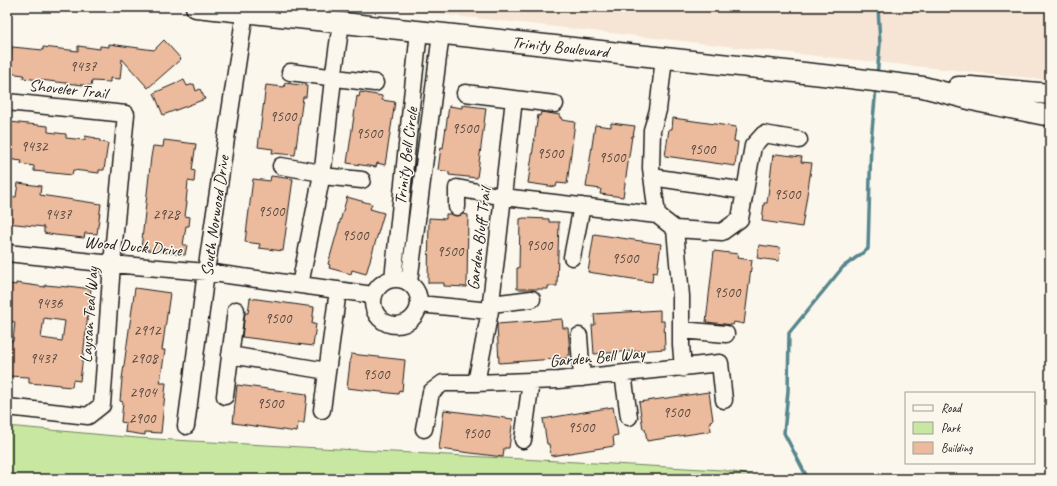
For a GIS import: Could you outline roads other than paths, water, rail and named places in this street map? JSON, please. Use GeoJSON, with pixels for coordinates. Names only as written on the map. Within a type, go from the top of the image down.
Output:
{"type":"FeatureCollection","features":[{"type":"Feature","properties":{"kind":"main road","name":"Trinity Boulevard"},"geometry":{"type":"LineString","coordinates":[[196,7],[245,10],[341,23],[850,78],[923,88],[1050,116]]}},
{"type":"Feature","properties":{"kind":"main road","name":"Trinity Boulevard"},"geometry":{"type":"LineString","coordinates":[[923,88],[971,87],[1050,94]]}},
{"type":"Feature","properties":{"kind":"street","name":"South Norwood Drive"},"geometry":{"type":"LineString","coordinates":[[186,426],[206,272],[245,10]]}},
{"type":"Feature","properties":{"kind":"street"},"geometry":{"type":"LineString","coordinates":[[300,285],[322,174],[341,23]]}},
{"type":"Feature","properties":{"kind":"street","name":"Trinity Bell Circle"},"geometry":{"type":"LineString","coordinates":[[393,279],[419,31]]}},
{"type":"Feature","properties":{"kind":"street","name":"Trinity Bell Circle"},"geometry":{"type":"LineString","coordinates":[[409,282],[441,34]]}},
{"type":"Feature","properties":{"kind":"street"},"geometry":{"type":"LineString","coordinates":[[657,215],[651,168],[652,130],[658,110],[664,58]]}},
{"type":"Feature","properties":{"kind":"street"},"geometry":{"type":"LineString","coordinates":[[290,72],[333,79],[375,83]]}},
{"type":"Feature","properties":{"kind":"street"},"geometry":{"type":"LineString","coordinates":[[465,93],[555,104]]}},
{"type":"Feature","properties":{"kind":"street","name":"Garden Bluff Trail"},"geometry":{"type":"LineString","coordinates":[[476,383],[490,308],[514,99]]}},
{"type":"Feature","properties":{"kind":"street","name":"Shoveler Trail"},"geometry":{"type":"LineString","coordinates":[[7,102],[126,114]]}},
{"type":"Feature","properties":{"kind":"street","name":"Laysan Teal Way"},"geometry":{"type":"LineString","coordinates":[[7,407],[88,416],[102,405],[112,264],[126,114]]}},
{"type":"Feature","properties":{"kind":"street"},"geometry":{"type":"LineString","coordinates":[[457,208],[457,188],[503,197],[657,215],[675,229],[722,232],[740,219],[753,146],[764,134],[799,140]]}},
{"type":"Feature","properties":{"kind":"street"},"geometry":{"type":"LineString","coordinates":[[281,166],[362,180]]}},
{"type":"Feature","properties":{"kind":"street"},"geometry":{"type":"LineString","coordinates":[[652,177],[745,191]]}},
{"type":"Feature","properties":{"kind":"street"},"geometry":{"type":"LineString","coordinates":[[572,257],[582,206]]}},
{"type":"Feature","properties":{"kind":"street"},"geometry":{"type":"LineString","coordinates":[[675,229],[681,296],[683,368]]}},
{"type":"Feature","properties":{"kind":"street","name":"Wood Duck Drive"},"geometry":{"type":"LineString","coordinates":[[7,253],[206,272],[373,295]]}},
{"type":"Feature","properties":{"kind":"street"},"geometry":{"type":"LineString","coordinates":[[393,279],[409,282],[414,287],[418,295],[419,304],[417,312],[412,319],[404,324],[396,326],[386,324],[378,318],[373,310],[372,300],[375,291],[381,284],[393,279]]}},
{"type":"Feature","properties":{"kind":"street"},"geometry":{"type":"LineString","coordinates":[[322,410],[338,290]]}},
{"type":"Feature","properties":{"kind":"street"},"geometry":{"type":"LineString","coordinates":[[419,304],[490,308],[532,299]]}},
{"type":"Feature","properties":{"kind":"street"},"geometry":{"type":"LineString","coordinates":[[225,396],[236,310]]}},
{"type":"Feature","properties":{"kind":"street"},"geometry":{"type":"LineString","coordinates":[[681,330],[726,334]]}},
{"type":"Feature","properties":{"kind":"street"},"geometry":{"type":"LineString","coordinates":[[579,336],[582,378]]}},
{"type":"Feature","properties":{"kind":"street"},"geometry":{"type":"LineString","coordinates":[[230,355],[327,371]]}},
{"type":"Feature","properties":{"kind":"street","name":"Garden Bell Way"},"geometry":{"type":"LineString","coordinates":[[424,429],[431,392],[443,383],[582,378],[720,363],[724,400]]}},
{"type":"Feature","properties":{"kind":"street"},"geometry":{"type":"LineString","coordinates":[[623,374],[629,417]]}},
{"type":"Feature","properties":{"kind":"street"},"geometry":{"type":"LineString","coordinates":[[523,440],[531,381]]}},
{"type":"Feature","properties":{"kind":"waterway"},"geometry":{"type":"LineString","coordinates":[[877,76],[880,44],[878,7]]}},
{"type":"Feature","properties":{"kind":"waterway"},"geometry":{"type":"LineString","coordinates":[[808,479],[784,433],[788,391],[789,333],[843,267],[868,249],[871,141],[876,88]]}}]}
